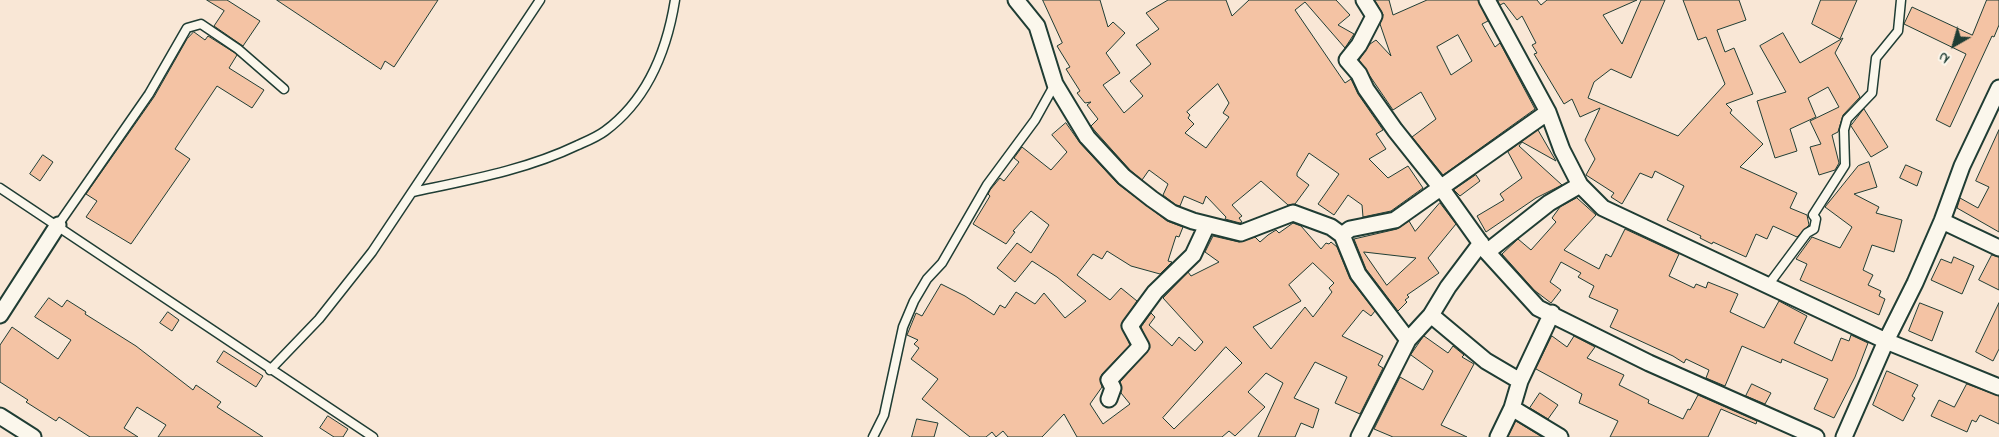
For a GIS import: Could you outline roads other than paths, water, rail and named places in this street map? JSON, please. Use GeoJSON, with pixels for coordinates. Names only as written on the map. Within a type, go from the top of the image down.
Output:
{"type":"FeatureCollection","features":[{"type":"Feature","properties":{"kind":"street"},"geometry":{"type":"LineString","coordinates":[[1016,0],[1036,26],[1055,84],[1086,137],[1124,176],[1172,213],[1207,225],[1241,232],[1293,213],[1331,227],[1342,235],[1358,274],[1408,340]]}},
{"type":"Feature","properties":{"kind":"street"},"geometry":{"type":"LineString","coordinates":[[1364,0],[1374,16],[1359,45],[1346,60],[1358,74],[1394,130],[1442,189],[1484,248],[1538,308],[1552,313],[1649,362],[1816,437]]}},
{"type":"Feature","properties":{"kind":"street"},"geometry":{"type":"LineString","coordinates":[[1487,0],[1548,112],[1562,150],[1580,185],[1603,208],[1769,284],[1886,341],[1999,388]]}},
{"type":"Feature","properties":{"kind":"street"},"geometry":{"type":"LineString","coordinates":[[1844,437],[1942,221],[1962,166],[1994,112],[1999,88]]}},
{"type":"Feature","properties":{"kind":"street"},"geometry":{"type":"LineString","coordinates":[[1342,235],[1350,229],[1395,220],[1442,189],[1495,148],[1548,112]]}},
{"type":"Feature","properties":{"kind":"street"},"geometry":{"type":"LineString","coordinates":[[1359,437],[1408,340],[1430,315],[1448,287],[1484,248],[1549,203],[1580,185]]}},
{"type":"Feature","properties":{"kind":"street"},"geometry":{"type":"LineString","coordinates":[[1942,221],[1999,248]]}},
{"type":"Feature","properties":{"kind":"street"},"geometry":{"type":"LineString","coordinates":[[0,315],[58,225]]}},
{"type":"Feature","properties":{"kind":"street"},"geometry":{"type":"LineString","coordinates":[[1109,399],[1113,388],[1109,380],[1141,346],[1130,326],[1155,292],[1194,255],[1207,225]]}},
{"type":"Feature","properties":{"kind":"street"},"geometry":{"type":"LineString","coordinates":[[1498,437],[1512,408],[1520,381],[1552,313]]}},
{"type":"Feature","properties":{"kind":"street"},"geometry":{"type":"LineString","coordinates":[[1430,315],[1486,361],[1520,381]]}},
{"type":"Feature","properties":{"kind":"street"},"geometry":{"type":"LineString","coordinates":[[1512,408],[1560,437]]}},
{"type":"Feature","properties":{"kind":"street"},"geometry":{"type":"LineString","coordinates":[[0,416],[34,437]]}},
{"type":"Feature","properties":{"kind":"lane"},"geometry":{"type":"LineString","coordinates":[[270,370],[346,287],[413,192],[540,0]]}},
{"type":"Feature","properties":{"kind":"lane"},"geometry":{"type":"LineString","coordinates":[[413,192],[524,167],[560,154],[604,132],[626,112],[646,87],[662,58],[676,0]]}},
{"type":"Feature","properties":{"kind":"lane"},"geometry":{"type":"LineString","coordinates":[[1769,284],[1807,233],[1814,229],[1816,219],[1813,215],[1845,165],[1844,130],[1847,119],[1872,93],[1876,58],[1898,30],[1901,0]]}},
{"type":"Feature","properties":{"kind":"lane"},"geometry":{"type":"LineString","coordinates":[[58,225],[149,94],[187,28],[201,24],[238,49],[284,89]]}},
{"type":"Feature","properties":{"kind":"lane"},"geometry":{"type":"LineString","coordinates":[[873,437],[884,415],[903,327],[914,301],[926,279],[942,263],[987,185],[1035,120],[1055,84]]}},
{"type":"Feature","properties":{"kind":"lane"},"geometry":{"type":"LineString","coordinates":[[0,188],[373,437]]}}]}
